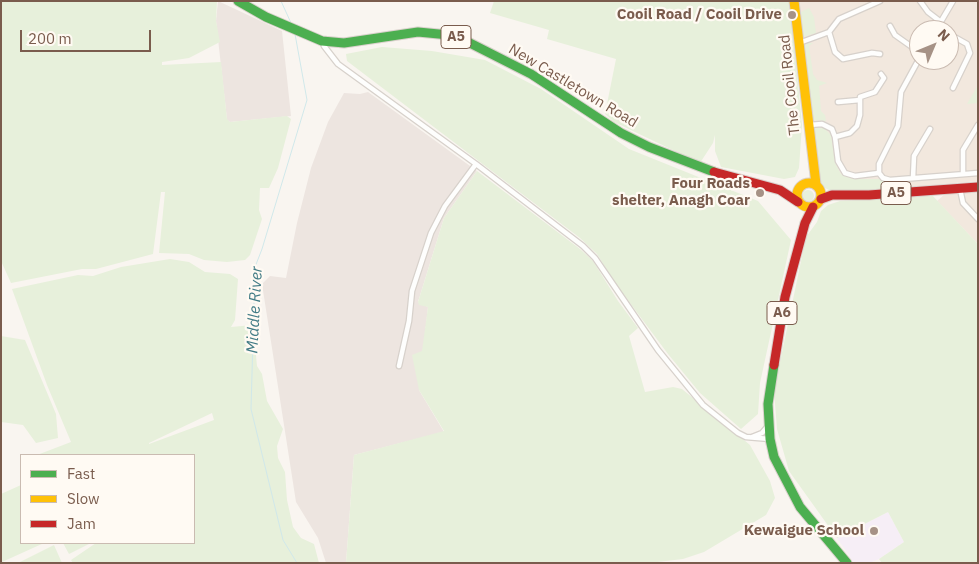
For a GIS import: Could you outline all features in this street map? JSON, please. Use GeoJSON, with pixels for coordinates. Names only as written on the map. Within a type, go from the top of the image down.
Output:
{"type":"FeatureCollection","features":[{"type":"Feature","properties":{"kind":"highway","name":"New Castletown Road"},"geometry":{"type":"LineString","coordinates":[[238,1],[266,17],[304,35],[322,41],[344,43],[418,32],[448,35],[490,52],[531,74],[621,133],[649,147],[724,176],[780,190]]}},
{"type":"Feature","properties":{"kind":"highway","name":"The Cooil Road"},"geometry":{"type":"LineString","coordinates":[[794,1],[812,167],[818,187]]}},
{"type":"Feature","properties":{"kind":"highway","name":"The Cooil Road"},"geometry":{"type":"LineString","coordinates":[[803,184],[812,167]]}},
{"type":"Feature","properties":{"kind":"highway","name":"A5"},"geometry":{"type":"LineString","coordinates":[[780,190],[803,184]]}},
{"type":"Feature","properties":{"kind":"highway"},"geometry":{"type":"LineString","coordinates":[[803,184],[818,187],[821,199],[813,207],[800,203],[796,194],[803,184]]}},
{"type":"Feature","properties":{"kind":"highway","name":"A5"},"geometry":{"type":"LineString","coordinates":[[818,187],[832,195]]}},
{"type":"Feature","properties":{"kind":"highway","name":"A5"},"geometry":{"type":"LineString","coordinates":[[821,199],[832,195],[869,195],[978,187]]}},
{"type":"Feature","properties":{"kind":"highway","name":"A5"},"geometry":{"type":"LineString","coordinates":[[780,190],[800,203]]}},
{"type":"Feature","properties":{"kind":"highway","name":"A6"},"geometry":{"type":"LineString","coordinates":[[800,203],[805,223]]}},
{"type":"Feature","properties":{"kind":"highway","name":"A6"},"geometry":{"type":"LineString","coordinates":[[813,207],[805,223],[785,297],[775,350],[769,385],[770,439],[774,457],[795,499],[847,563]]}},
{"type":"Feature","properties":{"kind":"street"},"geometry":{"type":"LineString","coordinates":[[799,43],[828,32],[839,19],[880,1]]}},
{"type":"Feature","properties":{"kind":"street"},"geometry":{"type":"LineString","coordinates":[[920,1],[934,20]]}},
{"type":"Feature","properties":{"kind":"street"},"geometry":{"type":"LineString","coordinates":[[944,20],[953,1]]}},
{"type":"Feature","properties":{"kind":"street"},"geometry":{"type":"LineString","coordinates":[[890,26],[890,33],[909,45]]}},
{"type":"Feature","properties":{"kind":"street"},"geometry":{"type":"LineString","coordinates":[[828,32],[835,52],[843,60],[872,53],[880,54]]}},
{"type":"Feature","properties":{"kind":"street"},"geometry":{"type":"LineString","coordinates":[[953,88],[970,53],[967,44],[959,40]]}},
{"type":"Feature","properties":{"kind":"street"},"geometry":{"type":"LineString","coordinates":[[324,46],[338,64],[476,164],[583,246],[595,258],[652,342],[690,392],[738,433],[751,438],[770,439]]}},
{"type":"Feature","properties":{"kind":"street"},"geometry":{"type":"LineString","coordinates":[[878,174],[879,164],[898,126],[901,92],[913,70]]}},
{"type":"Feature","properties":{"kind":"street"},"geometry":{"type":"LineString","coordinates":[[836,137],[850,133],[857,126],[860,115],[861,95],[875,92],[880,88],[884,78],[881,74]]}},
{"type":"Feature","properties":{"kind":"street"},"geometry":{"type":"LineString","coordinates":[[838,102],[860,100]]}},
{"type":"Feature","properties":{"kind":"street"},"geometry":{"type":"LineString","coordinates":[[808,125],[825,125],[832,129],[836,137],[838,161],[845,173],[855,176],[878,174],[890,180],[978,173]]}},
{"type":"Feature","properties":{"kind":"street"},"geometry":{"type":"LineString","coordinates":[[963,174],[963,150],[978,125]]}},
{"type":"Feature","properties":{"kind":"street"},"geometry":{"type":"LineString","coordinates":[[913,178],[914,156],[927,130]]}},
{"type":"Feature","properties":{"kind":"street"},"geometry":{"type":"LineString","coordinates":[[399,366],[409,321],[412,291],[431,233],[445,206],[476,164]]}},
{"type":"Feature","properties":{"kind":"street"},"geometry":{"type":"LineString","coordinates":[[960,188],[963,206],[977,216]]}},
{"type":"Feature","properties":{"kind":"street"},"geometry":{"type":"LineString","coordinates":[[751,438],[762,433],[769,424]]}},
{"type":"Feature","properties":{"kind":"shaded area"},"geometry":{"type":"Polygon","coordinates":[[[218,1],[282,31],[291,116],[230,122],[227,120],[216,21],[218,1]]]}},
{"type":"Feature","properties":{"kind":"shaded area"},"geometry":{"type":"Polygon","coordinates":[[[798,1],[978,1],[978,181],[873,190],[818,179],[798,1]]]}},
{"type":"Feature","properties":{"kind":"shaded area"},"geometry":{"type":"Polygon","coordinates":[[[368,92],[477,171],[444,218],[418,302],[428,307],[419,390],[444,432],[354,455],[346,563],[326,563],[318,538],[296,502],[262,284],[270,276],[286,278],[311,168],[328,122],[344,93],[360,94],[368,92]]]}},
{"type":"Feature","properties":{"kind":"shaded area"},"geometry":{"type":"Polygon","coordinates":[[[978,190],[978,244],[937,201],[945,194],[978,190]]]}},
{"type":"Feature","properties":{"kind":"shaded area","name":"Kewaigue School"},"geometry":{"type":"Polygon","coordinates":[[[888,512],[904,542],[879,559],[869,563],[854,563],[837,538],[888,512]]]}},
{"type":"Feature","properties":{"kind":"green space"},"geometry":{"type":"Polygon","coordinates":[[[1,1],[217,1],[216,21],[220,42],[189,58],[162,62],[162,65],[221,62],[227,119],[230,122],[287,116],[291,119],[278,168],[269,188],[260,188],[259,210],[262,219],[250,255],[245,260],[227,262],[204,260],[189,254],[159,253],[165,192],[161,192],[153,254],[96,269],[82,269],[11,283],[1,261],[1,1]]]}},
{"type":"Feature","properties":{"kind":"green space"},"geometry":{"type":"Polygon","coordinates":[[[494,1],[790,1],[802,125],[799,168],[795,177],[784,179],[721,167],[715,151],[715,135],[713,143],[700,163],[614,122],[605,114],[616,59],[547,39],[549,30],[490,13],[494,1]]]}},
{"type":"Feature","properties":{"kind":"green space"},"geometry":{"type":"Polygon","coordinates":[[[809,8],[814,17],[816,33],[803,37],[801,12],[809,8]]]}},
{"type":"Feature","properties":{"kind":"green space"},"geometry":{"type":"Polygon","coordinates":[[[808,43],[813,43],[809,46],[813,74],[817,80],[827,83],[819,86],[821,111],[825,115],[826,121],[812,120],[804,46],[808,43]]]}},
{"type":"Feature","properties":{"kind":"green space"},"geometry":{"type":"Polygon","coordinates":[[[382,47],[432,51],[485,60],[541,89],[629,149],[758,201],[791,240],[760,383],[758,414],[741,429],[700,393],[615,283],[597,254],[580,238],[347,61],[346,54],[382,47]]]}},
{"type":"Feature","properties":{"kind":"green space"},"geometry":{"type":"Polygon","coordinates":[[[978,85],[978,103],[967,104],[978,85]]]}},
{"type":"Feature","properties":{"kind":"green space"},"geometry":{"type":"Polygon","coordinates":[[[824,128],[831,135],[835,163],[841,174],[853,179],[880,179],[892,182],[893,188],[872,191],[831,191],[823,187],[819,182],[813,130],[824,128]]]}},
{"type":"Feature","properties":{"kind":"green space"},"geometry":{"type":"Polygon","coordinates":[[[477,171],[580,249],[593,261],[618,301],[638,328],[629,336],[645,392],[673,387],[682,389],[750,445],[770,481],[775,498],[766,515],[704,552],[683,559],[649,563],[346,563],[354,455],[444,431],[419,390],[412,355],[422,351],[428,307],[419,305],[418,302],[444,218],[477,171]]]}},
{"type":"Feature","properties":{"kind":"green space"},"geometry":{"type":"Polygon","coordinates":[[[810,190],[813,191],[813,201],[806,202],[803,201],[802,194],[803,191],[810,190]]]}},
{"type":"Feature","properties":{"kind":"green space"},"geometry":{"type":"Polygon","coordinates":[[[932,195],[978,244],[978,563],[882,563],[879,559],[904,542],[888,512],[837,538],[789,471],[777,429],[774,391],[806,237],[817,222],[821,211],[828,205],[840,201],[932,195]]]}},
{"type":"Feature","properties":{"kind":"green space"},"geometry":{"type":"Polygon","coordinates":[[[170,259],[189,262],[205,272],[230,274],[238,279],[235,320],[231,327],[253,325],[257,366],[262,374],[267,401],[283,429],[277,446],[278,458],[285,472],[287,500],[293,527],[301,538],[314,544],[319,563],[73,563],[71,560],[95,544],[195,544],[195,454],[40,454],[71,442],[47,385],[12,289],[78,275],[93,276],[121,267],[170,259]],[[212,413],[149,443],[214,420],[212,413]]]}},
{"type":"Feature","properties":{"kind":"green space"},"geometry":{"type":"Polygon","coordinates":[[[1,336],[25,340],[56,414],[58,438],[36,443],[23,425],[1,422],[1,336]]]}},
{"type":"Feature","properties":{"kind":"green space"},"geometry":{"type":"Polygon","coordinates":[[[20,485],[20,544],[42,544],[2,562],[1,494],[20,485]]]}},
{"type":"Feature","properties":{"kind":"green space"},"geometry":{"type":"Polygon","coordinates":[[[64,544],[89,544],[69,554],[64,544]]]}},
{"type":"Feature","properties":{"kind":"green space"},"geometry":{"type":"Polygon","coordinates":[[[54,545],[62,563],[18,563],[54,545]]]}},
{"type":"Feature","properties":{"kind":"waterway","name":"Middle River"},"geometry":{"type":"LineString","coordinates":[[281,1],[291,23]]}},
{"type":"Feature","properties":{"kind":"waterway","name":"Middle River"},"geometry":{"type":"LineString","coordinates":[[295,34],[307,100],[255,267],[251,409],[283,540],[297,563]]}},
{"type":"Feature","properties":{"kind":"traffic: fast"},"geometry":{"type":"LineString","coordinates":[[238,1],[266,17],[322,41],[344,43],[418,32],[449,35],[462,39],[531,74],[621,133],[649,147],[714,172]]}},
{"type":"Feature","properties":{"kind":"traffic: fast"},"geometry":{"type":"LineString","coordinates":[[774,365],[768,404],[770,439],[774,457],[800,507],[847,563]]}},
{"type":"Feature","properties":{"kind":"traffic: slow"},"geometry":{"type":"LineString","coordinates":[[794,1],[816,184]]}},
{"type":"Feature","properties":{"kind":"traffic: slow"},"geometry":{"type":"LineString","coordinates":[[804,183],[814,183],[821,190],[821,195],[821,200],[814,207],[804,207],[797,200],[797,190],[804,183]]}},
{"type":"Feature","properties":{"kind":"traffic: jam"},"geometry":{"type":"LineString","coordinates":[[714,172],[780,190],[798,202]]}},
{"type":"Feature","properties":{"kind":"traffic: jam"},"geometry":{"type":"LineString","coordinates":[[821,199],[832,195],[869,195],[978,187]]}},
{"type":"Feature","properties":{"kind":"traffic: jam"},"geometry":{"type":"LineString","coordinates":[[774,365],[785,297],[805,223],[813,207]]}},
{"type":"Feature","properties":{"kind":"place","name":"Cooil Road / Cooil Drive"},"geometry":{"type":"Point","coordinates":[792,15]}},
{"type":"Feature","properties":{"kind":"place","name":"Four Roads shelter, Anagh Coar"},"geometry":{"type":"Point","coordinates":[760,193]}},
{"type":"Feature","properties":{"kind":"place","name":"Kewaigue School"},"geometry":{"type":"Point","coordinates":[874,531]}}]}
